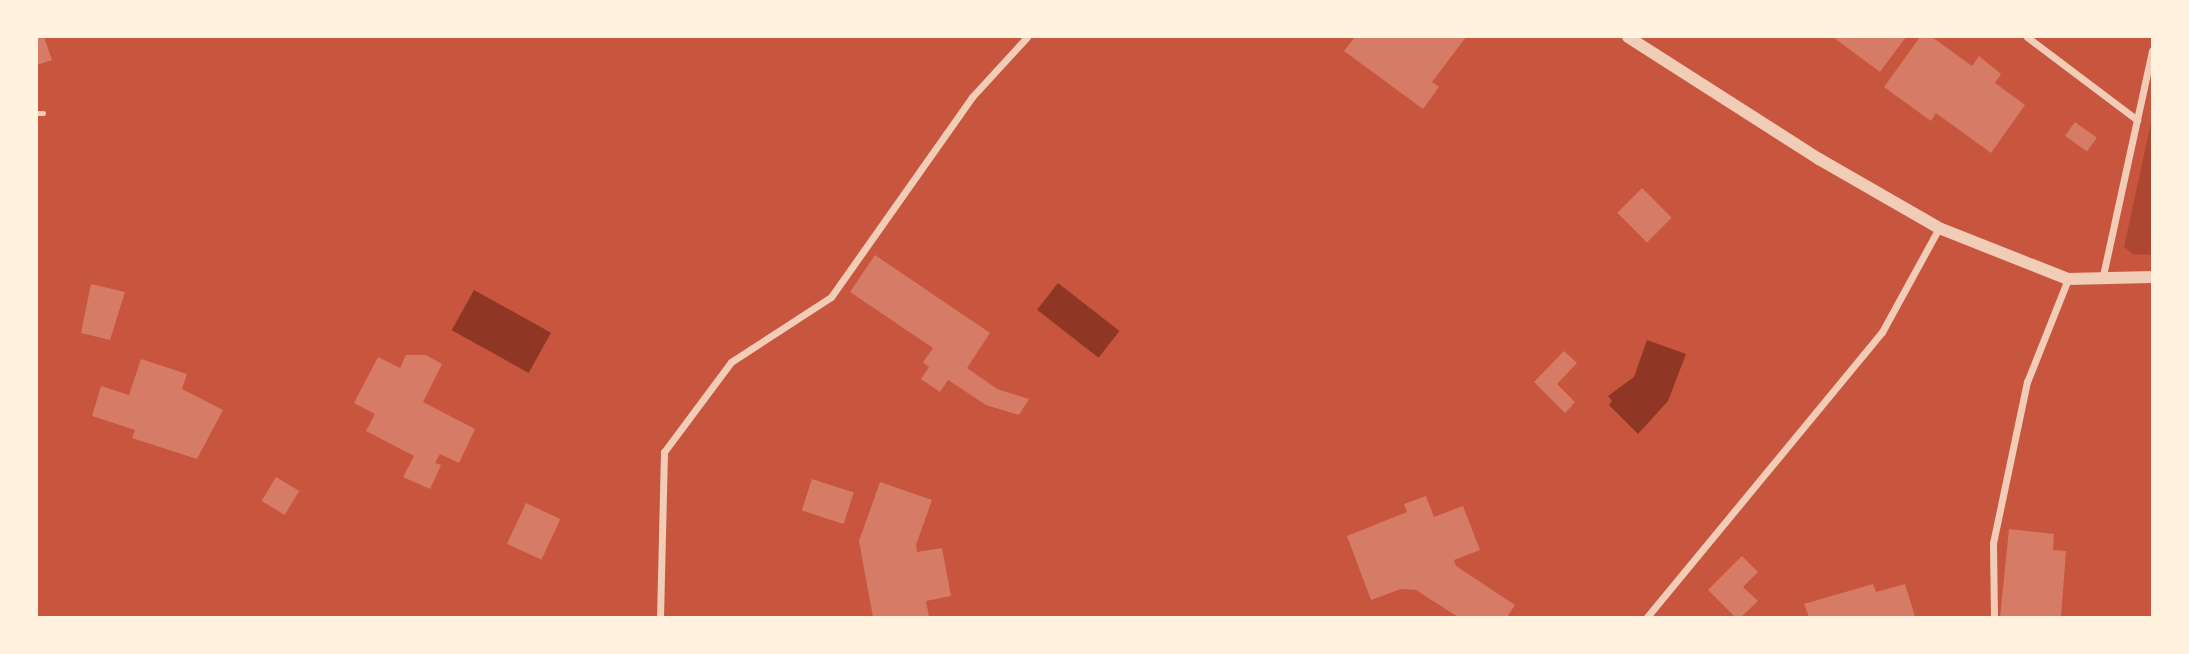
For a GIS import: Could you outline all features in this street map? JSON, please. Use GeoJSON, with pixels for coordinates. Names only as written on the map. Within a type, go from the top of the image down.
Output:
{"type":"FeatureCollection","features":[{"type":"Feature","properties":{"kind":"street"},"geometry":{"type":"LineString","coordinates":[[660,617],[664,452],[732,362],[831,297],[972,97],[1027,37]]}},
{"type":"Feature","properties":{"kind":"street"},"geometry":{"type":"LineString","coordinates":[[1628,37],[1808,152],[1939,228],[2068,279],[2102,281],[2152,277]]}},
{"type":"Feature","properties":{"kind":"street"},"geometry":{"type":"LineString","coordinates":[[2028,37],[2137,120]]}},
{"type":"Feature","properties":{"kind":"street"},"geometry":{"type":"LineString","coordinates":[[2102,281],[2152,50]]}},
{"type":"Feature","properties":{"kind":"street"},"geometry":{"type":"LineString","coordinates":[[1647,617],[1882,332],[1939,228]]}},
{"type":"Feature","properties":{"kind":"street"},"geometry":{"type":"LineString","coordinates":[[1994,617],[1993,543],[2027,383],[2068,279]]}},
{"type":"Feature","properties":{"kind":"shaded area"},"geometry":{"type":"Polygon","coordinates":[[[2152,118],[2152,255],[2133,254],[2124,247],[2152,118]]]}},
{"type":"Feature","properties":{"kind":"shaded area"},"geometry":{"type":"Polygon","coordinates":[[[1058,283],[1119,331],[1099,358],[1037,310],[1058,283]]]}},
{"type":"Feature","properties":{"kind":"shaded area"},"geometry":{"type":"Polygon","coordinates":[[[474,290],[551,333],[529,373],[452,330],[474,290]]]}},
{"type":"Feature","properties":{"kind":"shaded area"},"geometry":{"type":"Polygon","coordinates":[[[1647,340],[1686,354],[1668,401],[1638,434],[1609,405],[1612,401],[1608,396],[1634,377],[1647,340]]]}},
{"type":"Feature","properties":{"kind":"building"},"geometry":{"type":"Polygon","coordinates":[[[37,37],[44,37],[52,60],[37,65],[37,37]]]}},
{"type":"Feature","properties":{"kind":"building"},"geometry":{"type":"Polygon","coordinates":[[[1355,37],[1466,37],[1432,82],[1439,87],[1423,109],[1344,51],[1355,37]]]}},
{"type":"Feature","properties":{"kind":"building"},"geometry":{"type":"Polygon","coordinates":[[[1833,37],[1906,37],[1880,72],[1833,37]]]}},
{"type":"Feature","properties":{"kind":"building"},"geometry":{"type":"Polygon","coordinates":[[[1920,37],[1932,37],[1972,66],[1979,56],[2001,74],[1995,83],[2025,105],[1991,153],[1936,113],[1931,121],[1884,87],[1920,37]]]}},
{"type":"Feature","properties":{"kind":"building"},"geometry":{"type":"Polygon","coordinates":[[[2075,122],[2097,138],[2087,152],[2065,136],[2075,122]]]}},
{"type":"Feature","properties":{"kind":"building"},"geometry":{"type":"Polygon","coordinates":[[[1642,188],[1672,218],[1647,242],[1617,213],[1642,188]]]}},
{"type":"Feature","properties":{"kind":"building"},"geometry":{"type":"Polygon","coordinates":[[[875,255],[990,333],[967,368],[997,389],[1029,399],[1019,415],[986,405],[948,380],[940,392],[921,379],[929,367],[923,362],[933,348],[850,292],[875,255]]]}},
{"type":"Feature","properties":{"kind":"building"},"geometry":{"type":"Polygon","coordinates":[[[91,284],[125,292],[110,340],[81,333],[91,284]]]}},
{"type":"Feature","properties":{"kind":"building"},"geometry":{"type":"Polygon","coordinates":[[[1564,351],[1577,363],[1557,384],[1575,402],[1565,413],[1534,382],[1564,351]]]}},
{"type":"Feature","properties":{"kind":"building"},"geometry":{"type":"Polygon","coordinates":[[[406,355],[426,355],[442,364],[423,402],[475,429],[459,463],[440,454],[435,463],[441,465],[430,489],[403,477],[414,456],[366,431],[375,414],[354,403],[378,357],[400,368],[406,355]]]}},
{"type":"Feature","properties":{"kind":"building"},"geometry":{"type":"Polygon","coordinates":[[[141,359],[187,374],[182,389],[223,410],[197,459],[132,438],[135,430],[92,416],[101,386],[129,395],[141,359]]]}},
{"type":"Feature","properties":{"kind":"building"},"geometry":{"type":"Polygon","coordinates":[[[276,477],[299,491],[285,515],[262,501],[276,477]]]}},
{"type":"Feature","properties":{"kind":"building"},"geometry":{"type":"Polygon","coordinates":[[[812,479],[854,493],[844,524],[802,510],[812,479]]]}},
{"type":"Feature","properties":{"kind":"building"},"geometry":{"type":"Polygon","coordinates":[[[880,482],[932,500],[916,545],[917,552],[942,548],[951,596],[926,601],[929,617],[873,617],[859,541],[880,482]]]}},
{"type":"Feature","properties":{"kind":"building"},"geometry":{"type":"Polygon","coordinates":[[[1426,496],[1434,517],[1463,506],[1480,550],[1454,560],[1456,566],[1515,605],[1507,617],[1458,617],[1416,590],[1401,589],[1371,600],[1347,536],[1407,512],[1404,504],[1426,496]]]}},
{"type":"Feature","properties":{"kind":"building"},"geometry":{"type":"Polygon","coordinates":[[[526,503],[560,519],[541,560],[507,544],[526,503]]]}},
{"type":"Feature","properties":{"kind":"building"},"geometry":{"type":"Polygon","coordinates":[[[2009,529],[2054,534],[2053,550],[2066,551],[2061,617],[2000,617],[2009,529]]]}},
{"type":"Feature","properties":{"kind":"building"},"geometry":{"type":"Polygon","coordinates":[[[1742,556],[1758,572],[1743,587],[1758,601],[1741,617],[1735,617],[1708,590],[1742,556]]]}},
{"type":"Feature","properties":{"kind":"building"},"geometry":{"type":"Polygon","coordinates":[[[1873,584],[1876,592],[1905,584],[1915,617],[1809,617],[1804,604],[1873,584]]]}}]}
